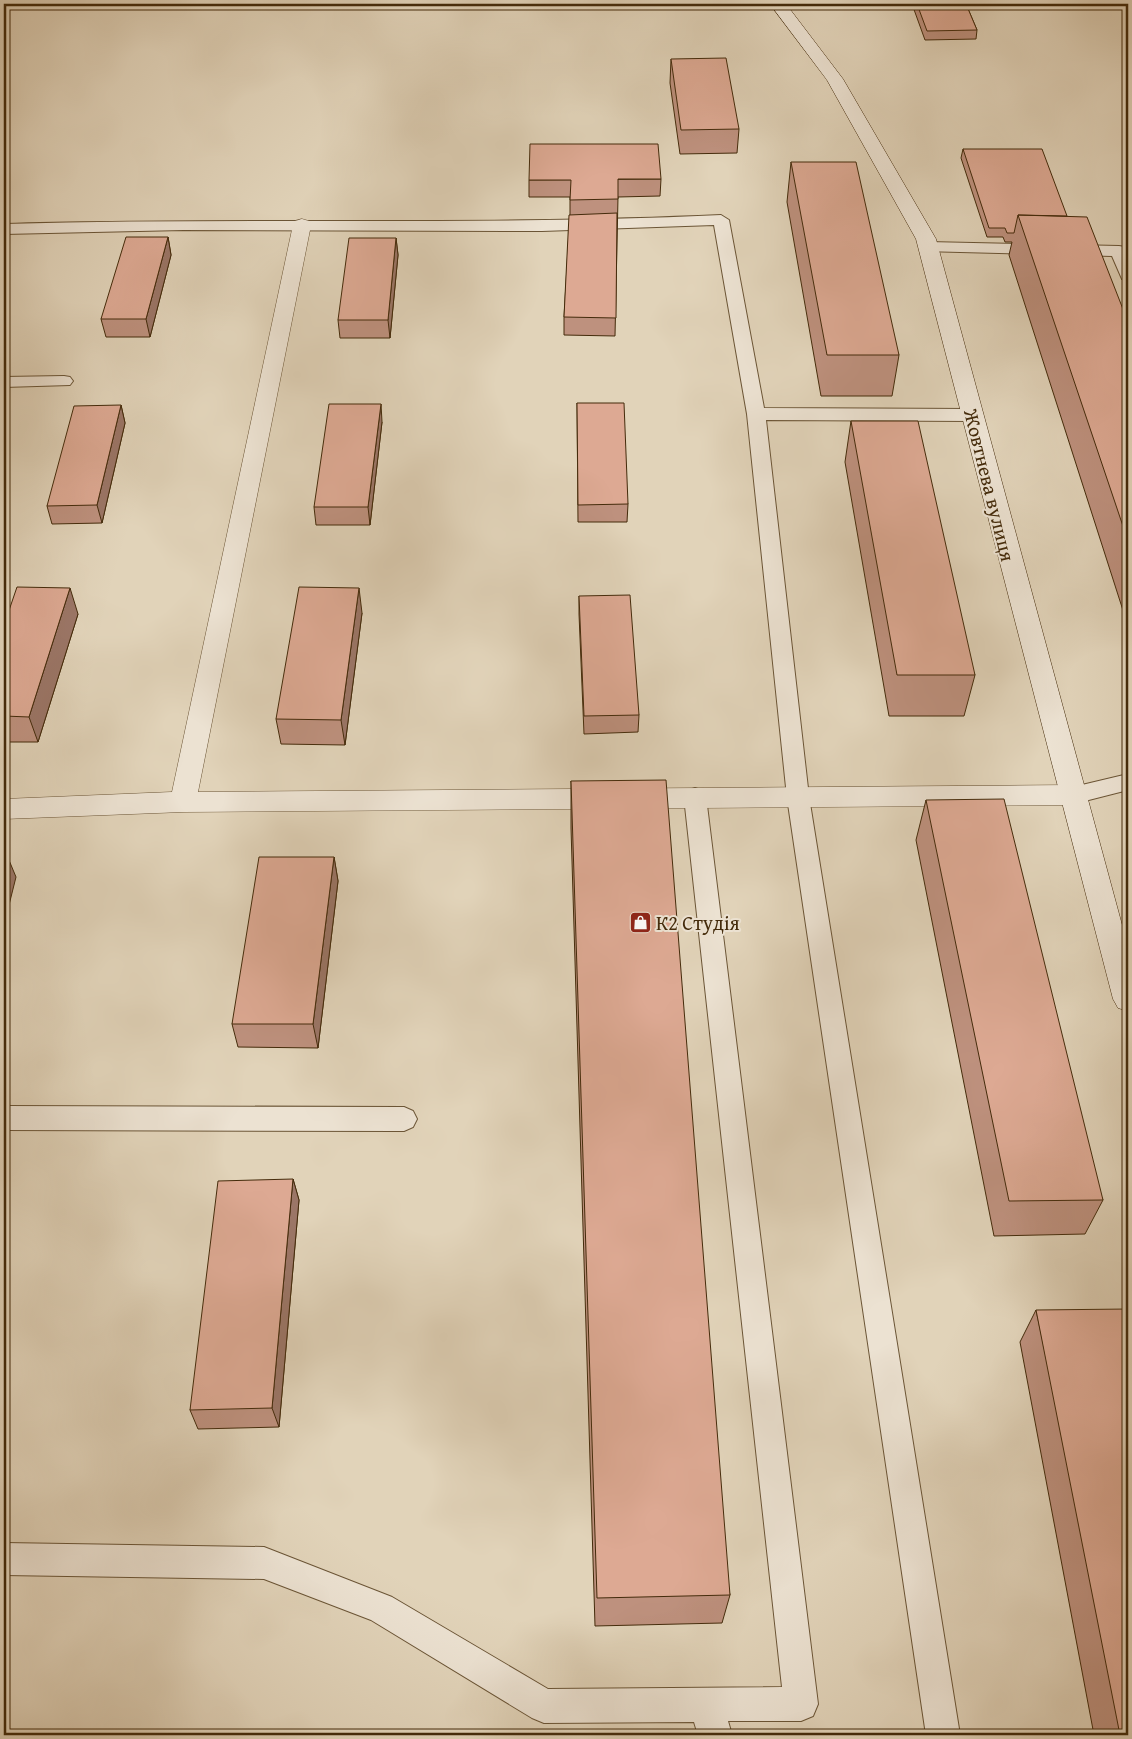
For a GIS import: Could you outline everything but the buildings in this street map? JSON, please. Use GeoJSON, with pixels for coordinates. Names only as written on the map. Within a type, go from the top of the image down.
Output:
{"type":"FeatureCollection","features":[{"type":"Feature","properties":{"kind":"street","name":"Жовтнева вулиця"},"geometry":{"type":"LineString","coordinates":[[778,4],[835,79],[926,239],[1128,998]]}},
{"type":"Feature","properties":{"kind":"street"},"geometry":{"type":"LineString","coordinates":[[183,802],[302,225]]}},
{"type":"Feature","properties":{"kind":"street"},"geometry":{"type":"LineString","coordinates":[[4,809],[183,802],[1073,795]]}},
{"type":"Feature","properties":{"kind":"lane"},"geometry":{"type":"LineString","coordinates":[[4,229],[88,226],[557,225],[721,220],[756,414],[798,797],[943,1735]]}},
{"type":"Feature","properties":{"kind":"lane"},"geometry":{"type":"LineString","coordinates":[[928,247],[1118,251],[1128,275]]}},
{"type":"Feature","properties":{"kind":"lane"},"geometry":{"type":"LineString","coordinates":[[4,382],[64,381]]}},
{"type":"Feature","properties":{"kind":"lane"},"geometry":{"type":"LineString","coordinates":[[756,414],[972,415]]}},
{"type":"Feature","properties":{"kind":"lane"},"geometry":{"type":"LineString","coordinates":[[1073,795],[1128,782]]}},
{"type":"Feature","properties":{"kind":"lane"},"geometry":{"type":"LineString","coordinates":[[4,1559],[264,1563],[381,1608],[544,1706],[710,1720],[801,1704],[695,797]]}},
{"type":"Feature","properties":{"kind":"lane"},"geometry":{"type":"LineString","coordinates":[[4,1118],[404,1119]]}},
{"type":"Feature","properties":{"kind":"place","name":"К2 Студiя"},"geometry":{"type":"Point","coordinates":[640,922]}}]}
